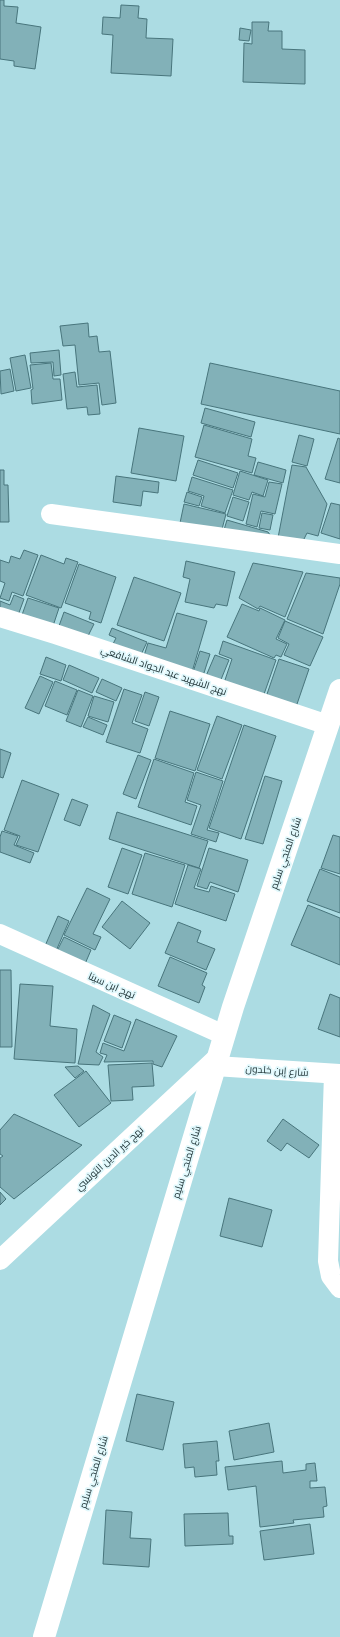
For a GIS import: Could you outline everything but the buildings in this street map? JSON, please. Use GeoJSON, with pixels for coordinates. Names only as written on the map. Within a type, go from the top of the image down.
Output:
{"type":"FeatureCollection","features":[{"type":"Feature","properties":{"kind":"street"},"geometry":{"type":"LineString","coordinates":[[52,514],[340,554]]}},
{"type":"Feature","properties":{"kind":"street","name":"نهج الشهيد عبد الجواد الشافعي"},"geometry":{"type":"LineString","coordinates":[[0,617],[62,636],[328,725]]}},
{"type":"Feature","properties":{"kind":"street","name":"شارع المنجي سليم"},"geometry":{"type":"LineString","coordinates":[[44,1637],[224,1035],[340,690]]}},
{"type":"Feature","properties":{"kind":"street","name":"نهج ابن سينا"},"geometry":{"type":"LineString","coordinates":[[0,934],[224,1035]]}},
{"type":"Feature","properties":{"kind":"street","name":"شارع إبن خلدون"},"geometry":{"type":"LineString","coordinates":[[216,1061],[337,1074]]}},
{"type":"Feature","properties":{"kind":"street","name":"نهج خير الدين التونسي"},"geometry":{"type":"LineString","coordinates":[[0,1260],[216,1061]]}},
{"type":"Feature","properties":{"kind":"street"},"geometry":{"type":"LineString","coordinates":[[337,1074],[328,1261],[331,1276],[340,1288]]}}]}
